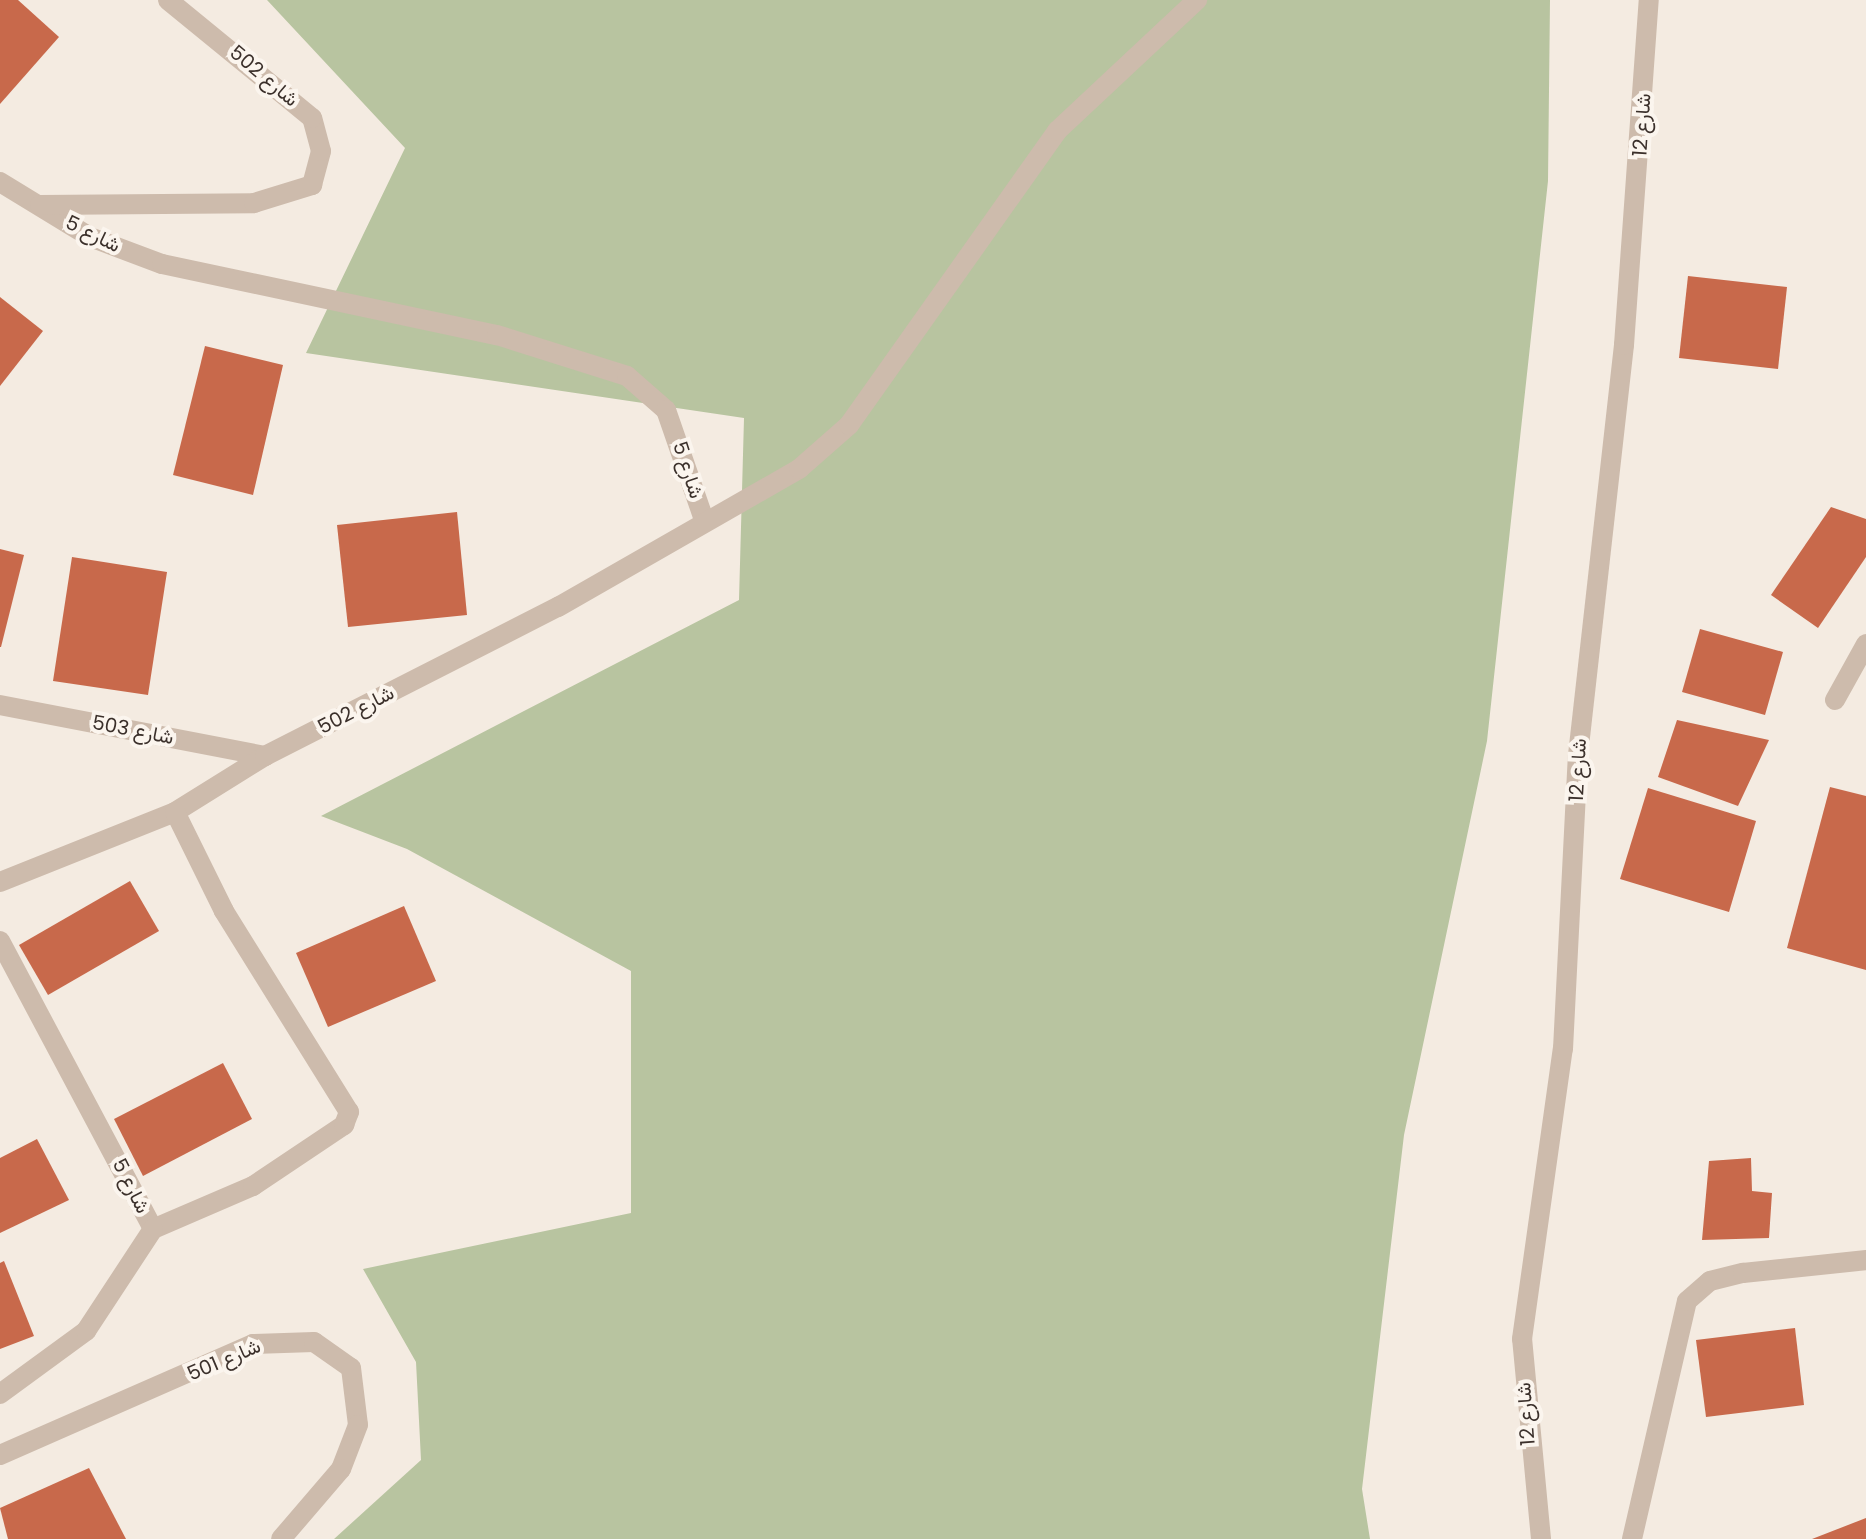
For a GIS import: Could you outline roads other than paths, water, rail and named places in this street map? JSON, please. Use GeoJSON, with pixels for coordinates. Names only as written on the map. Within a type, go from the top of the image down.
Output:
{"type":"FeatureCollection","features":[{"type":"Feature","properties":{"kind":"street","name":"شارع 502"},"geometry":{"type":"LineString","coordinates":[[40,205],[242,204],[282,200],[312,185],[321,151],[312,118],[168,0]]}},
{"type":"Feature","properties":{"kind":"street","name":"شارع 5"},"geometry":{"type":"LineString","coordinates":[[0,182],[90,237],[162,264],[468,328],[627,376],[666,410],[704,520],[771,487],[849,425],[1057,131],[1197,0]]}},
{"type":"Feature","properties":{"kind":"street","name":"شارع 12"},"geometry":{"type":"LineString","coordinates":[[1541,1539],[1522,1339],[1563,1049],[1579,740],[1626,331],[1649,0]]}},
{"type":"Feature","properties":{"kind":"street","name":"شارع 502"},"geometry":{"type":"LineString","coordinates":[[0,882],[175,812],[265,756],[558,607],[704,520]]}},
{"type":"Feature","properties":{"kind":"street"},"geometry":{"type":"LineString","coordinates":[[1835,700],[1866,644]]}},
{"type":"Feature","properties":{"kind":"street","name":"شارع 503"},"geometry":{"type":"LineString","coordinates":[[0,705],[265,756]]}},
{"type":"Feature","properties":{"kind":"street"},"geometry":{"type":"LineString","coordinates":[[153,1229],[261,1181],[344,1125],[349,1112],[224,911],[175,812]]}},
{"type":"Feature","properties":{"kind":"street","name":"شارع 5"},"geometry":{"type":"LineString","coordinates":[[0,941],[153,1229],[86,1331],[0,1394]]}},
{"type":"Feature","properties":{"kind":"street"},"geometry":{"type":"LineString","coordinates":[[1632,1539],[1687,1301],[1710,1281],[1743,1273],[1866,1260]]}},
{"type":"Feature","properties":{"kind":"street","name":"شارع 501"},"geometry":{"type":"LineString","coordinates":[[0,1455],[253,1344],[314,1342],[351,1368],[358,1425],[341,1469],[281,1539]]}}]}
